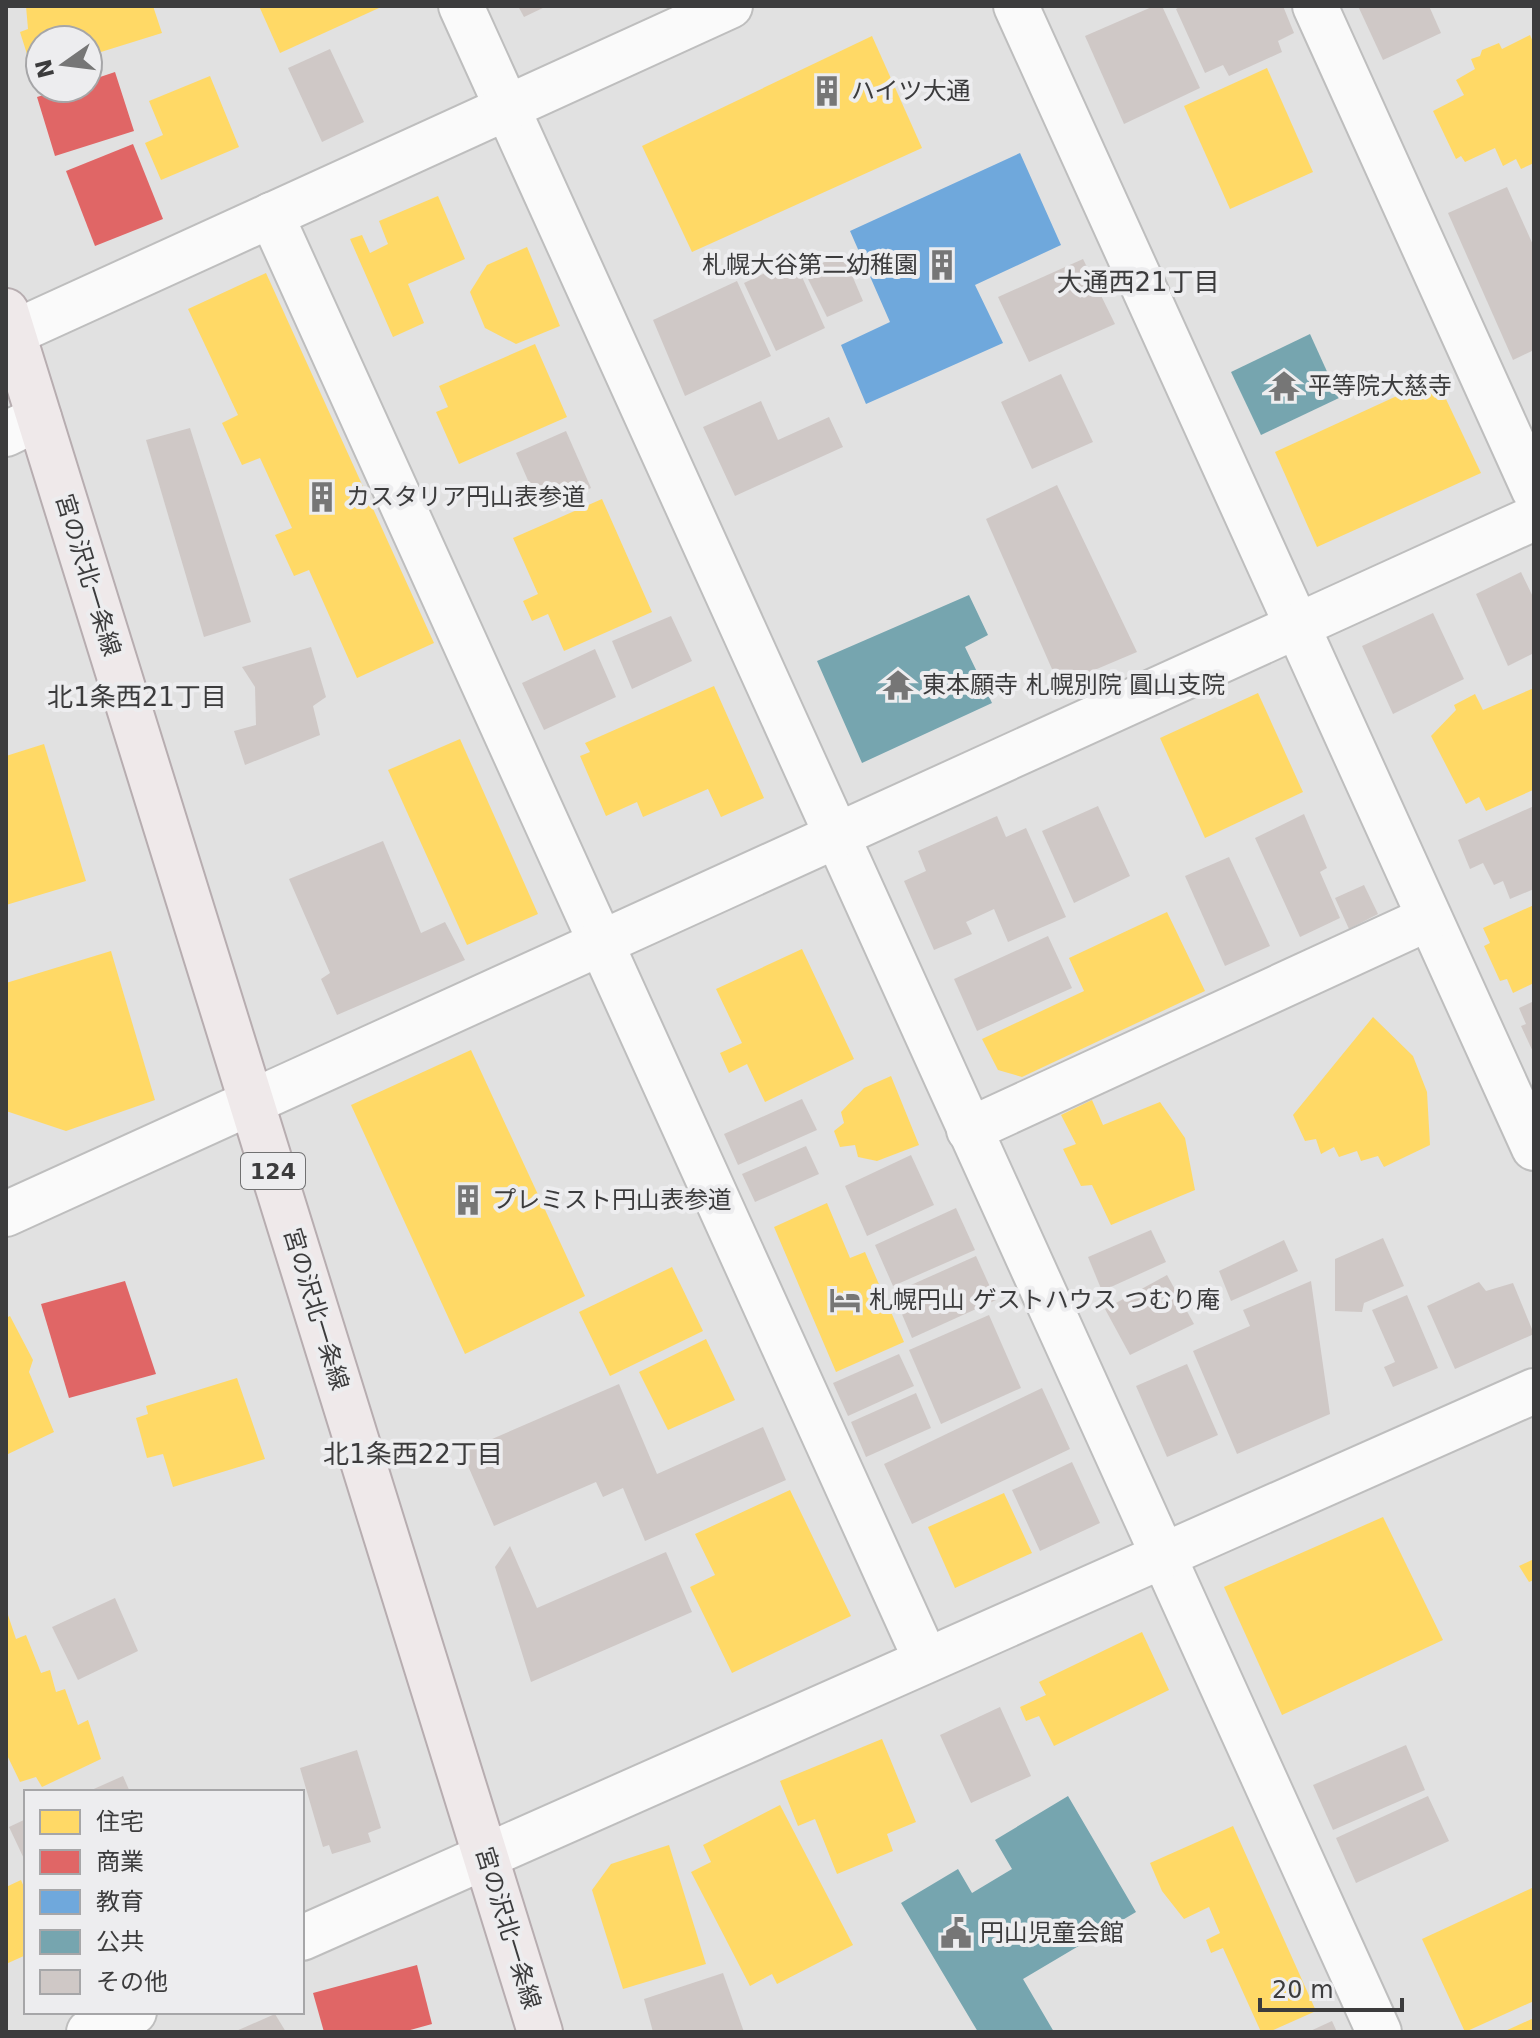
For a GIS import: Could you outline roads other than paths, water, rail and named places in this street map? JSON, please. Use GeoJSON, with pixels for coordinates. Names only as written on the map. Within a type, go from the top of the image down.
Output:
{"type":"FeatureCollection","features":[{"type":"Feature","properties":{"kind":"main road","name":"宮の沢北一条線"},"geometry":{"type":"LineString","coordinates":[[9,322],[22,426],[252,1102],[540,2032]]}},
{"type":"Feature","properties":{"kind":"street"},"geometry":{"type":"LineString","coordinates":[[461,6],[1379,2032]]}},
{"type":"Feature","properties":{"kind":"street"},"geometry":{"type":"LineString","coordinates":[[9,322],[271,215],[730,6]]}},
{"type":"Feature","properties":{"kind":"street"},"geometry":{"type":"LineString","coordinates":[[1016,6],[1534,1148]]}},
{"type":"Feature","properties":{"kind":"street"},"geometry":{"type":"LineString","coordinates":[[1315,6],[1534,490]]}},
{"type":"Feature","properties":{"kind":"street"},"geometry":{"type":"LineString","coordinates":[[271,215],[926,1660]]}},
{"type":"Feature","properties":{"kind":"street"},"geometry":{"type":"LineString","coordinates":[[6,1214],[1534,518]]}},
{"type":"Feature","properties":{"kind":"street"},"geometry":{"type":"LineString","coordinates":[[969,1130],[1429,918]]}},
{"type":"Feature","properties":{"kind":"street"},"geometry":{"type":"LineString","coordinates":[[304,1937],[1534,1391]]}},
{"type":"Feature","properties":{"kind":"street"},"geometry":{"type":"LineString","coordinates":[[89,2032],[130,2014]]}},
{"type":"Feature","properties":{"kind":"place","name":"ハイツ大通"},"geometry":{"type":"Point","coordinates":[827,91]}},
{"type":"Feature","properties":{"kind":"place","name":"札幌大谷第二幼稚園"},"geometry":{"type":"Point","coordinates":[942,265]}},
{"type":"Feature","properties":{"kind":"place","name":"平等院大慈寺"},"geometry":{"type":"Point","coordinates":[1284,386]}},
{"type":"Feature","properties":{"kind":"place","name":"カスタリア円山表参道"},"geometry":{"type":"Point","coordinates":[322,497]}},
{"type":"Feature","properties":{"kind":"place","name":"東本願寺 札幌別院 圓山支院"},"geometry":{"type":"Point","coordinates":[898,685]}},
{"type":"Feature","properties":{"kind":"place","name":"プレミスト円山表参道"},"geometry":{"type":"Point","coordinates":[468,1200]}},
{"type":"Feature","properties":{"kind":"place","name":"札幌円山 ゲストハウス つむり庵"},"geometry":{"type":"Point","coordinates":[845,1300]}},
{"type":"Feature","properties":{"kind":"place","name":"円山児童会館"},"geometry":{"type":"Point","coordinates":[956,1933]}},
{"type":"Feature","properties":{"kind":"district","name":"大通西21丁目"},"geometry":{"type":"Point","coordinates":[1138,282]}},
{"type":"Feature","properties":{"kind":"district","name":"北1条西21丁目"},"geometry":{"type":"Point","coordinates":[137,697]}},
{"type":"Feature","properties":{"kind":"district","name":"北1条西22丁目"},"geometry":{"type":"Point","coordinates":[413,1454]}}]}
